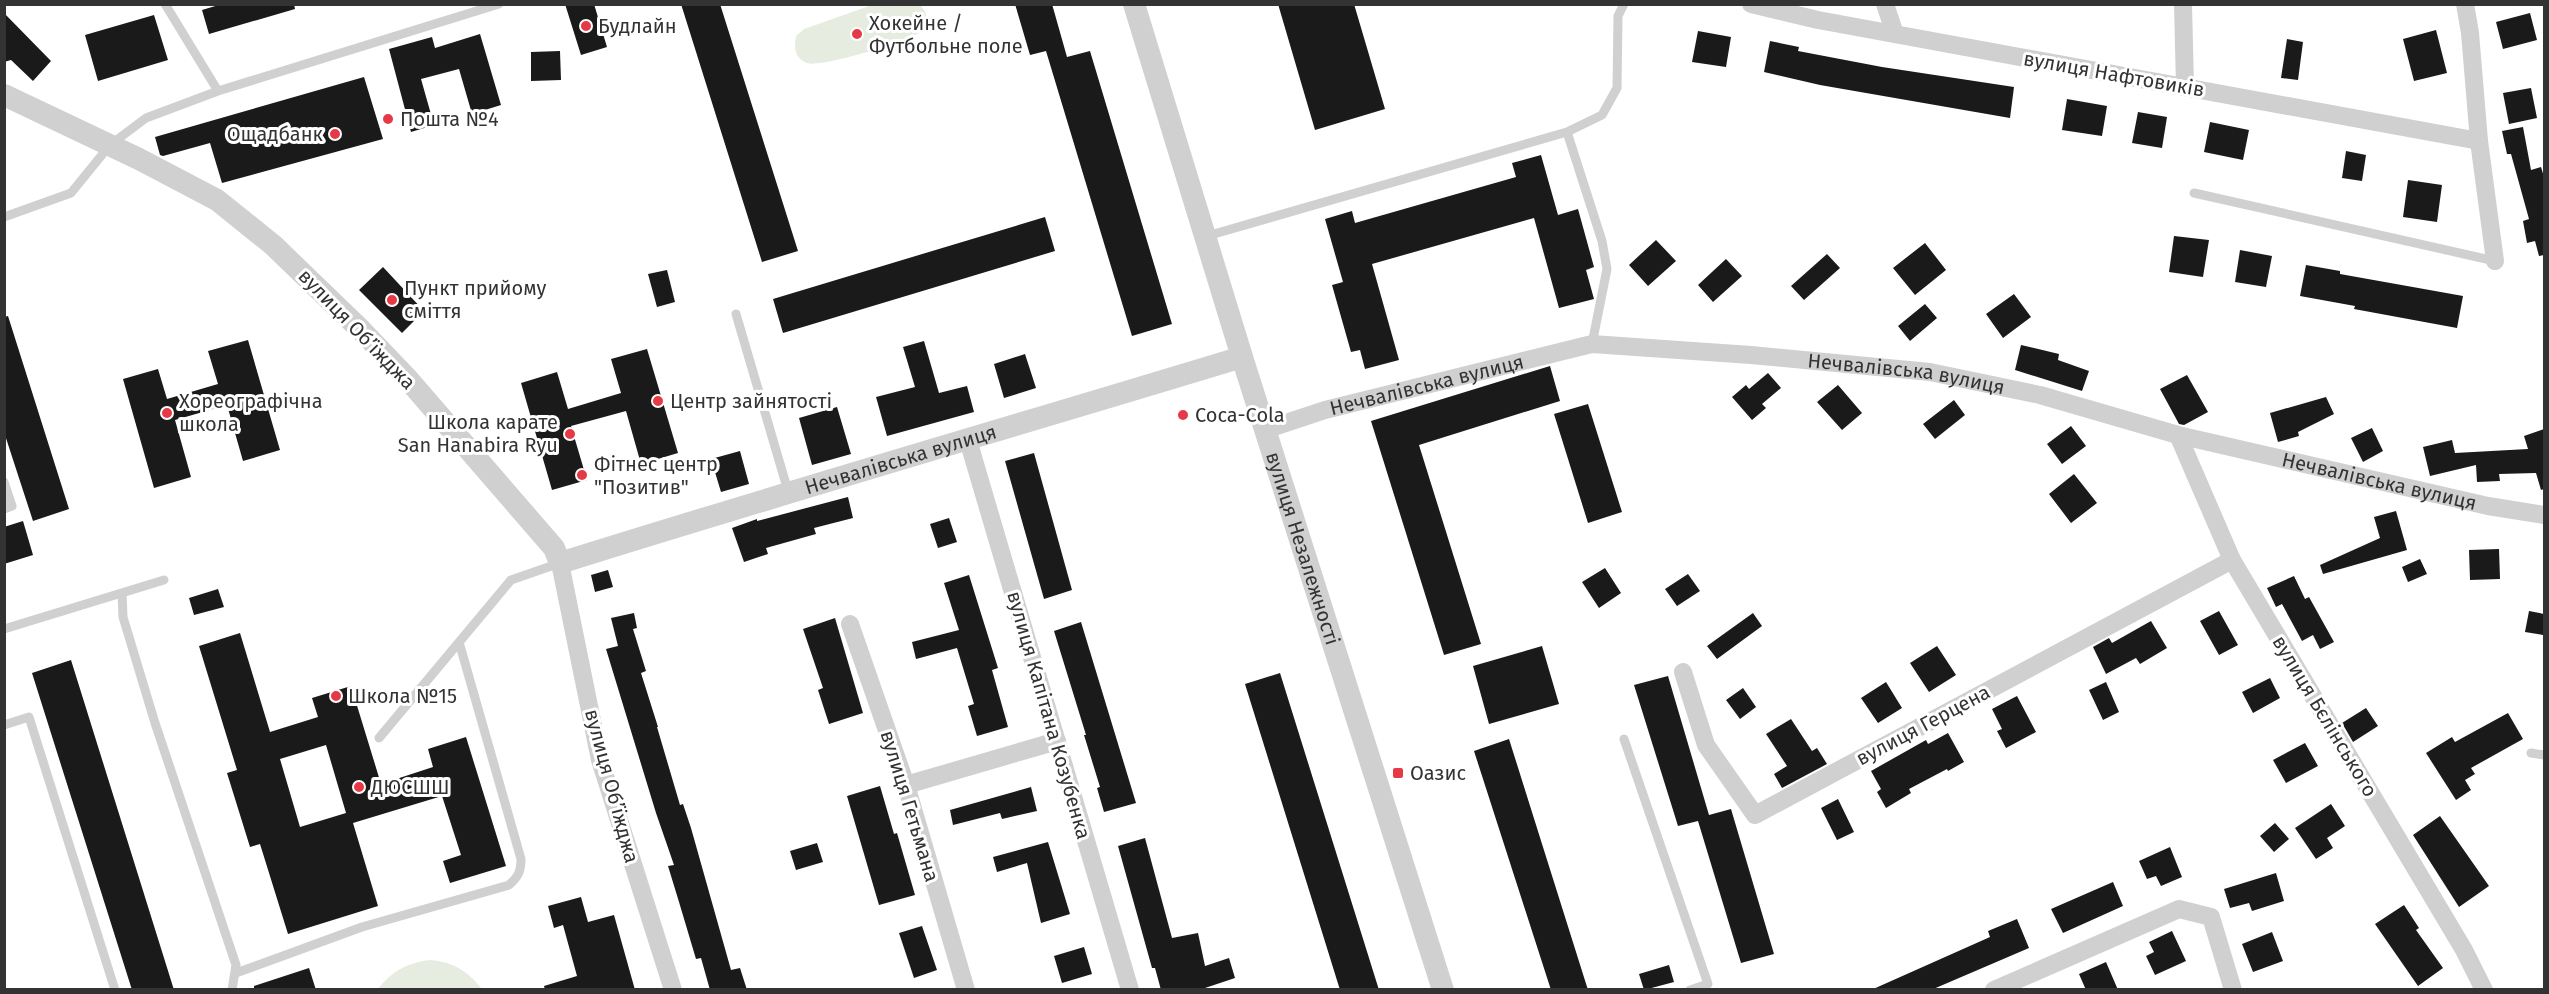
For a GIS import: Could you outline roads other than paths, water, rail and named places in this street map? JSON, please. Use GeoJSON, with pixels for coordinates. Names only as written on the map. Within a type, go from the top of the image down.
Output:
{"type":"FeatureCollection","features":[{"type":"Feature","properties":{"kind":"street","name":"вулиця Незалежності"},"geometry":{"type":"LineString","coordinates":[[1134,4],[1207,236],[1242,357],[1443,990]]}},
{"type":"Feature","properties":{"kind":"street","name":"вулиця Нафтовиків"},"geometry":{"type":"LineString","coordinates":[[1750,4],[1756,8],[2479,141]]}},
{"type":"Feature","properties":{"kind":"street"},"geometry":{"type":"LineString","coordinates":[[1885,4],[1895,34]]}},
{"type":"Feature","properties":{"kind":"street"},"geometry":{"type":"LineString","coordinates":[[2183,4],[2185,87]]}},
{"type":"Feature","properties":{"kind":"street"},"geometry":{"type":"LineString","coordinates":[[2465,4],[2470,33],[2479,141],[2495,261]]}},
{"type":"Feature","properties":{"kind":"street","name":"вулиця Обʼїжджа"},"geometry":{"type":"LineString","coordinates":[[4,94],[217,200],[273,245],[406,377],[554,548],[560,564],[600,760],[673,990]]}},
{"type":"Feature","properties":{"kind":"street","name":"Нечвалівська вулиця"},"geometry":{"type":"LineString","coordinates":[[1265,430],[1325,410],[1592,344],[1751,355],[1930,372],[2040,395],[2178,435],[2488,506],[2544,515]]}},
{"type":"Feature","properties":{"kind":"street","name":"Нечвалівська вулиця"},"geometry":{"type":"LineString","coordinates":[[560,564],[788,491],[968,440],[1242,357]]}},
{"type":"Feature","properties":{"kind":"street","name":"вулиця Бєлінського"},"geometry":{"type":"LineString","coordinates":[[2178,435],[2232,561],[2464,950],[2484,990]]}},
{"type":"Feature","properties":{"kind":"street","name":"вулиця Капітана Козубенка"},"geometry":{"type":"LineString","coordinates":[[968,440],[1130,990]]}},
{"type":"Feature","properties":{"kind":"street","name":"вулиця Герцена"},"geometry":{"type":"LineString","coordinates":[[1683,672],[1706,745],[1755,814],[2232,561]]}},
{"type":"Feature","properties":{"kind":"street","name":"вулиця Гетьмана"},"geometry":{"type":"LineString","coordinates":[[850,624],[906,785],[966,990]]}},
{"type":"Feature","properties":{"kind":"street"},"geometry":{"type":"LineString","coordinates":[[906,785],[1057,741]]}},
{"type":"Feature","properties":{"kind":"street"},"geometry":{"type":"LineString","coordinates":[[1995,990],[2179,909],[2211,917],[2233,990]]}},
{"type":"Feature","properties":{"kind":"lane"},"geometry":{"type":"LineString","coordinates":[[165,4],[218,91]]}},
{"type":"Feature","properties":{"kind":"lane"},"geometry":{"type":"LineString","coordinates":[[4,217],[71,192],[110,146],[146,118],[218,91],[499,4]]}},
{"type":"Feature","properties":{"kind":"lane"},"geometry":{"type":"LineString","coordinates":[[1207,236],[1567,132],[1602,115],[1617,88],[1618,16],[1623,4]]}},
{"type":"Feature","properties":{"kind":"lane"},"geometry":{"type":"LineString","coordinates":[[1567,132],[1602,241],[1607,269],[1592,344]]}},
{"type":"Feature","properties":{"kind":"lane"},"geometry":{"type":"LineString","coordinates":[[2194,193],[2495,261]]}},
{"type":"Feature","properties":{"kind":"lane"},"geometry":{"type":"LineString","coordinates":[[736,314],[788,491]]}},
{"type":"Feature","properties":{"kind":"lane"},"geometry":{"type":"LineString","coordinates":[[4,482],[12,506],[4,509]]}},
{"type":"Feature","properties":{"kind":"lane"},"geometry":{"type":"LineString","coordinates":[[379,738],[511,580],[560,564]]}},
{"type":"Feature","properties":{"kind":"lane"},"geometry":{"type":"LineString","coordinates":[[4,629],[164,580]]}},
{"type":"Feature","properties":{"kind":"lane"},"geometry":{"type":"LineString","coordinates":[[122,593],[126,626],[200,861],[236,965],[232,990]]}},
{"type":"Feature","properties":{"kind":"lane"},"geometry":{"type":"LineString","coordinates":[[236,974],[362,927],[509,885],[517,878],[521,869],[521,859],[459,642]]}},
{"type":"Feature","properties":{"kind":"lane"},"geometry":{"type":"LineString","coordinates":[[4,724],[29,717],[115,990]]}},
{"type":"Feature","properties":{"kind":"lane"},"geometry":{"type":"LineString","coordinates":[[1624,739],[1708,984],[1690,990]]}},
{"type":"Feature","properties":{"kind":"lane"},"geometry":{"type":"LineString","coordinates":[[2530,753],[2544,755]]}},
{"type":"Feature","properties":{"kind":"place","name":"Будлайн"},"geometry":{"type":"Point","coordinates":[586,26]}},
{"type":"Feature","properties":{"kind":"place","name":"Хокейне / Футбольне поле"},"geometry":{"type":"Point","coordinates":[857,34]}},
{"type":"Feature","properties":{"kind":"place","name":"Пошта №4"},"geometry":{"type":"Point","coordinates":[388,119]}},
{"type":"Feature","properties":{"kind":"place","name":"Ощадбанк"},"geometry":{"type":"Point","coordinates":[335,134]}},
{"type":"Feature","properties":{"kind":"place","name":"Пункт прийому сміття"},"geometry":{"type":"Point","coordinates":[392,300]}},
{"type":"Feature","properties":{"kind":"place","name":"Центр зайнятості"},"geometry":{"type":"Point","coordinates":[658,401]}},
{"type":"Feature","properties":{"kind":"place","name":"Хореографічна школа"},"geometry":{"type":"Point","coordinates":[167,413]}},
{"type":"Feature","properties":{"kind":"place","name":"Coca-Cola"},"geometry":{"type":"Point","coordinates":[1183,415]}},
{"type":"Feature","properties":{"kind":"place","name":"Школа карате San Hanabira Ryu"},"geometry":{"type":"Point","coordinates":[570,434]}},
{"type":"Feature","properties":{"kind":"place","name":"Фітнес центр \"Позитив\""},"geometry":{"type":"Point","coordinates":[582,475]}},
{"type":"Feature","properties":{"kind":"place","name":"Школа №15"},"geometry":{"type":"Point","coordinates":[336,696]}},
{"type":"Feature","properties":{"kind":"place","name":"Оазис"},"geometry":{"type":"Point","coordinates":[1398,773]}},
{"type":"Feature","properties":{"kind":"place","name":"ДЮСШШ"},"geometry":{"type":"Point","coordinates":[359,787]}}]}
